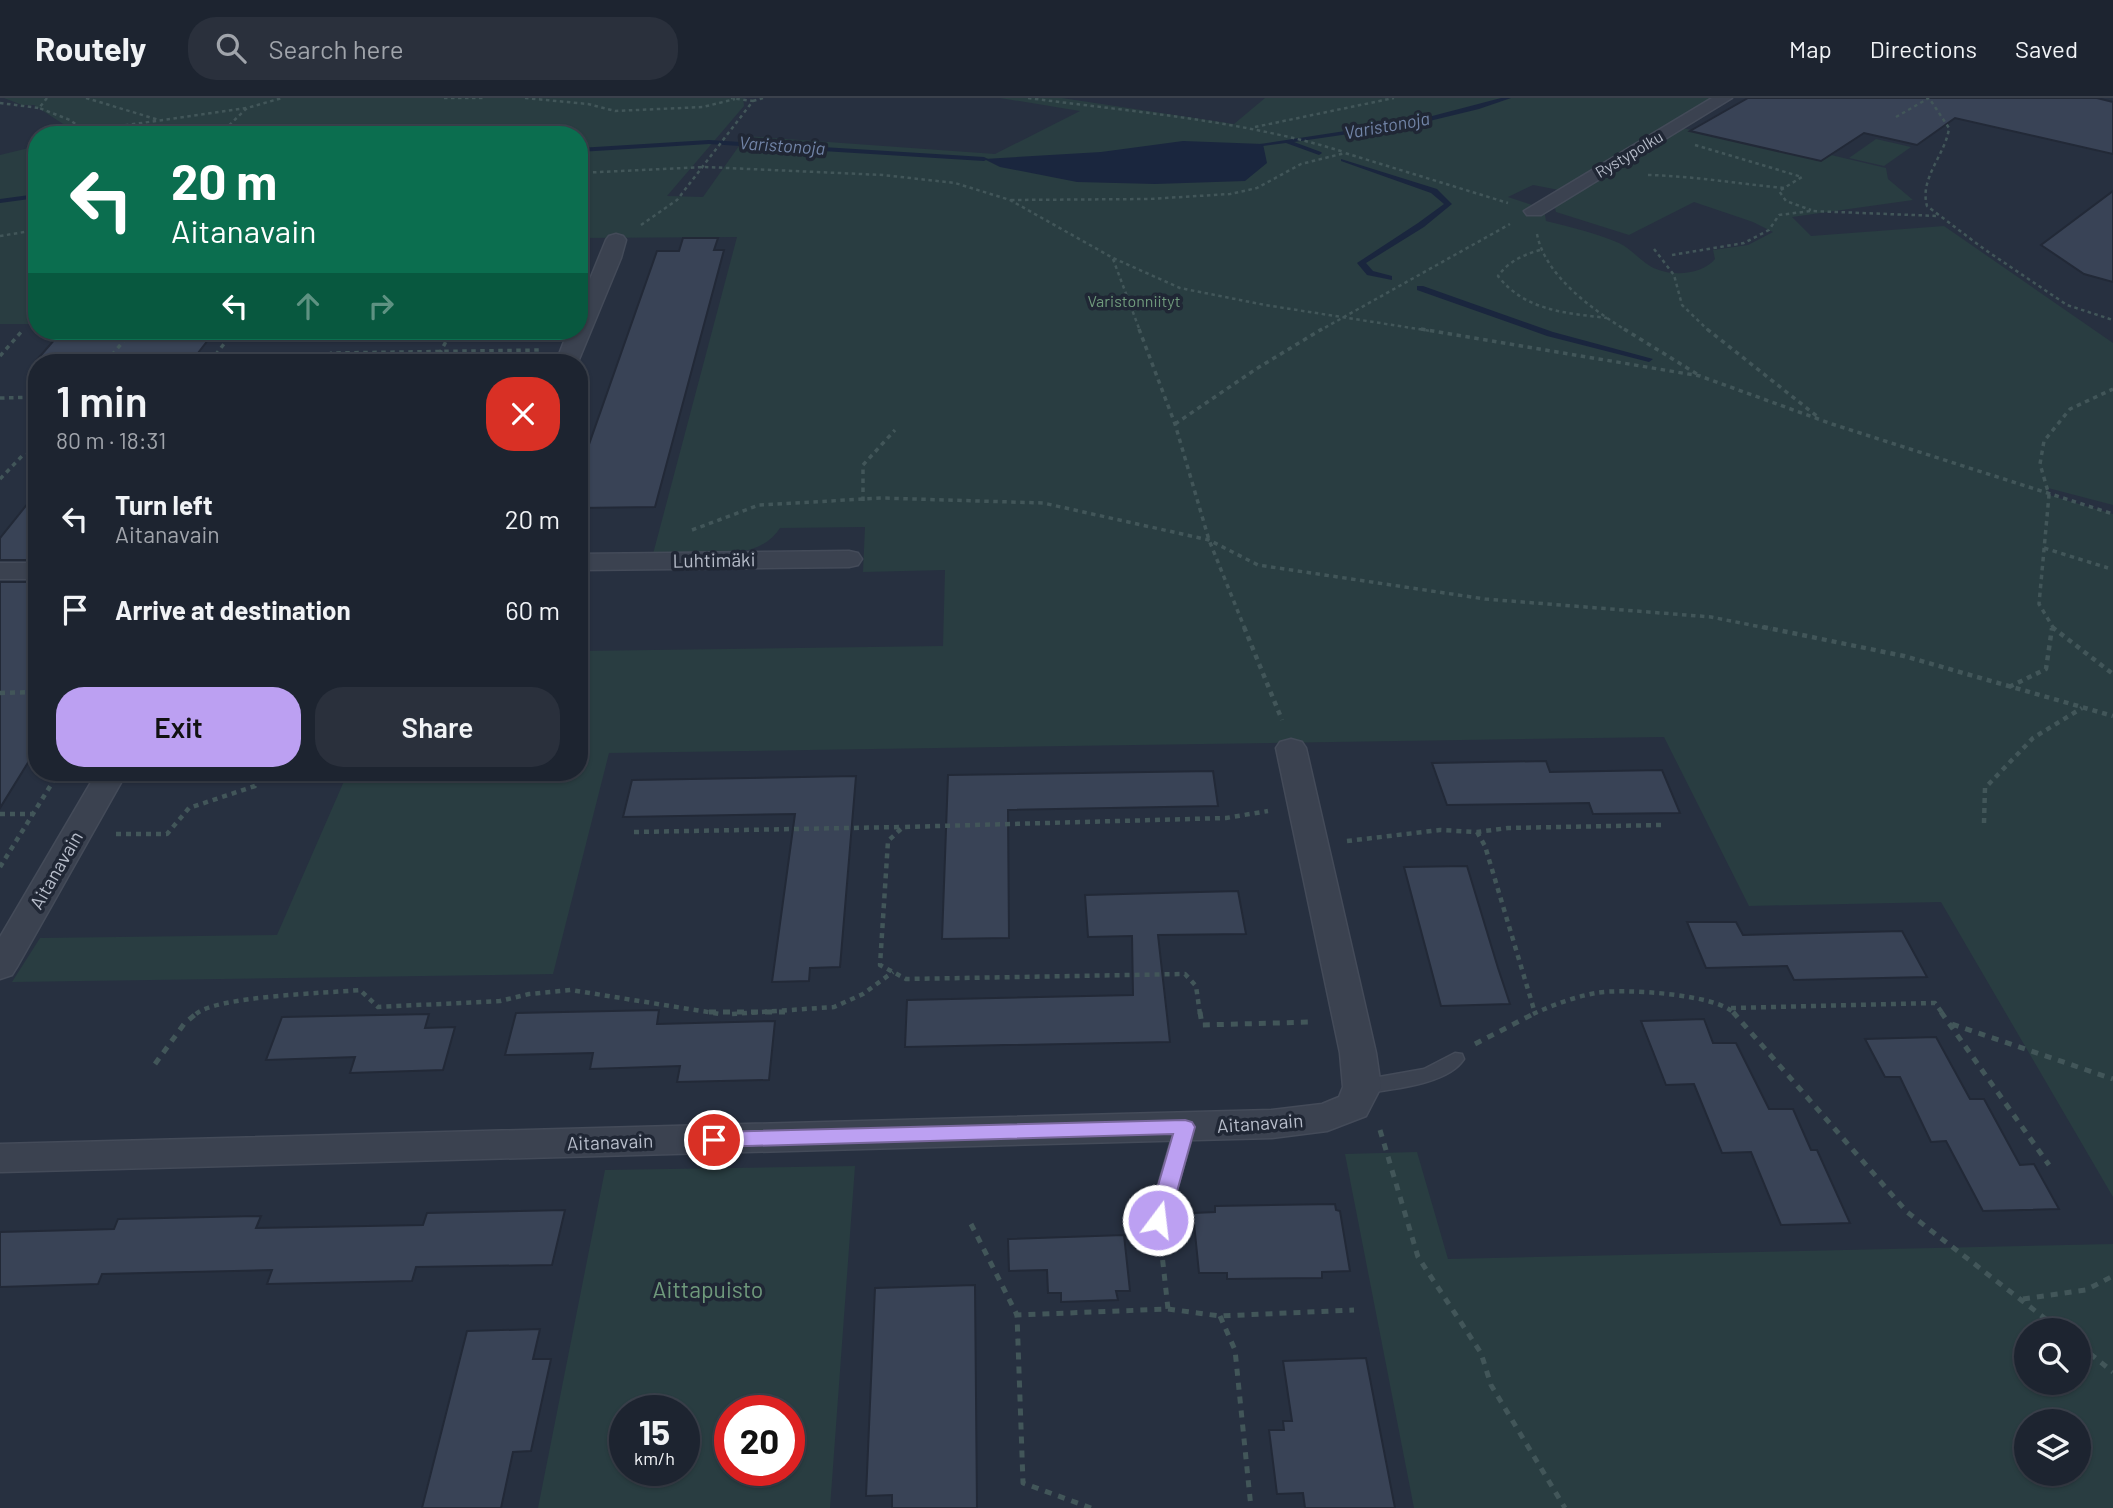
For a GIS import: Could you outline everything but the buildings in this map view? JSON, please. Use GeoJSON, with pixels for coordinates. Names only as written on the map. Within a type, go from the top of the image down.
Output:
{"type":"FeatureCollection","features":[{"type":"Feature","properties":{"kind":"street","name":"Rystypolku"},"geometry":{"type":"LineString","coordinates":[[1534,211],[1724,98]]}},
{"type":"Feature","properties":{"kind":"street"},"geometry":{"type":"LineString","coordinates":[[588,311],[616,240]]}},
{"type":"Feature","properties":{"kind":"street","name":"Luhtimäki"},"geometry":{"type":"LineString","coordinates":[[588,562],[849,559]]}},
{"type":"Feature","properties":{"kind":"street"},"geometry":{"type":"LineString","coordinates":[[0,572],[28,571]]}},
{"type":"Feature","properties":{"kind":"street"},"geometry":{"type":"LineString","coordinates":[[1291,748],[1303,806],[1323,846],[1351,1020],[1368,1101]]}},
{"type":"Feature","properties":{"kind":"street","name":"Aitanavain"},"geometry":{"type":"LineString","coordinates":[[0,967],[107,781]]}},
{"type":"Feature","properties":{"kind":"street","name":"Aitanavain"},"geometry":{"type":"LineString","coordinates":[[0,1158],[1272,1124],[1327,1117],[1368,1101]]}},
{"type":"Feature","properties":{"kind":"lane"},"geometry":{"type":"LineString","coordinates":[[1368,1101],[1429,1075],[1455,1059]]}},
{"type":"Feature","properties":{"kind":"lane"},"geometry":{"type":"LineString","coordinates":[[1158,1220],[1185,1127]]}},
{"type":"Feature","properties":{"kind":"path"},"geometry":{"type":"LineString","coordinates":[[39,108],[47,98]]}},
{"type":"Feature","properties":{"kind":"path"},"geometry":{"type":"LineString","coordinates":[[86,98],[162,121]]}},
{"type":"Feature","properties":{"kind":"path"},"geometry":{"type":"LineString","coordinates":[[128,126],[247,108],[282,98]]}},
{"type":"Feature","properties":{"kind":"path"},"geometry":{"type":"LineString","coordinates":[[444,98],[484,98]]}},
{"type":"Feature","properties":{"kind":"path"},"geometry":{"type":"LineString","coordinates":[[525,98],[588,104],[615,111],[661,111],[703,107],[734,98],[753,101],[763,98]]}},
{"type":"Feature","properties":{"kind":"path"},"geometry":{"type":"LineString","coordinates":[[1028,98],[1289,135],[1534,211]]}},
{"type":"Feature","properties":{"kind":"path"},"geometry":{"type":"LineString","coordinates":[[1251,128],[1394,98]]}},
{"type":"Feature","properties":{"kind":"path"},"geometry":{"type":"LineString","coordinates":[[1896,117],[1929,98],[1949,128],[1948,136],[1934,161],[1925,199],[1927,206],[2067,305],[2113,320]]}},
{"type":"Feature","properties":{"kind":"path"},"geometry":{"type":"LineString","coordinates":[[616,240],[667,208],[705,167],[753,101]]}},
{"type":"Feature","properties":{"kind":"path"},"geometry":{"type":"LineString","coordinates":[[0,103],[39,108],[71,120],[79,126]]}},
{"type":"Feature","properties":{"kind":"path"},"geometry":{"type":"LineString","coordinates":[[228,126],[247,108]]}},
{"type":"Feature","properties":{"kind":"path"},"geometry":{"type":"LineString","coordinates":[[1661,135],[1802,177],[1779,191],[1786,201],[1811,211]]}},
{"type":"Feature","properties":{"kind":"path"},"geometry":{"type":"LineString","coordinates":[[1010,200],[1230,194],[1257,188],[1301,164],[1345,153]]}},
{"type":"Feature","properties":{"kind":"path"},"geometry":{"type":"LineString","coordinates":[[588,173],[705,167],[883,175],[956,183],[1010,200],[1112,258],[1180,288],[1265,305],[1700,376],[1823,421],[2113,514]]}},
{"type":"Feature","properties":{"kind":"path"},"geometry":{"type":"LineString","coordinates":[[1606,168],[1644,175],[1687,176],[1724,183],[1786,188]]}},
{"type":"Feature","properties":{"kind":"path"},"geometry":{"type":"LineString","coordinates":[[1534,211],[1540,250],[1565,283],[1607,318],[1700,376]]}},
{"type":"Feature","properties":{"kind":"path"},"geometry":{"type":"LineString","coordinates":[[1175,424],[1222,389],[1344,316],[1534,211]]}},
{"type":"Feature","properties":{"kind":"path"},"geometry":{"type":"LineString","coordinates":[[1672,255],[1744,243],[1769,230],[1779,215],[1811,211],[1939,216]]}},
{"type":"Feature","properties":{"kind":"path"},"geometry":{"type":"LineString","coordinates":[[0,236],[28,231]]}},
{"type":"Feature","properties":{"kind":"path"},"geometry":{"type":"LineString","coordinates":[[1654,249],[1674,275],[1682,305],[1706,328],[1823,421]]}},
{"type":"Feature","properties":{"kind":"path"},"geometry":{"type":"LineString","coordinates":[[1540,250],[1518,257],[1505,265],[1498,276],[1506,289],[1527,302],[1558,312],[1607,318]]}},
{"type":"Feature","properties":{"kind":"path"},"geometry":{"type":"LineString","coordinates":[[1112,258],[1175,424],[1209,541],[1291,748]]}},
{"type":"Feature","properties":{"kind":"path"},"geometry":{"type":"LineString","coordinates":[[0,356],[22,331]]}},
{"type":"Feature","properties":{"kind":"path"},"geometry":{"type":"LineString","coordinates":[[113,354],[124,340]]}},
{"type":"Feature","properties":{"kind":"path"},"geometry":{"type":"LineString","coordinates":[[216,354],[227,340]]}},
{"type":"Feature","properties":{"kind":"path"},"geometry":{"type":"LineString","coordinates":[[439,354],[447,340]]}},
{"type":"Feature","properties":{"kind":"path"},"geometry":{"type":"LineString","coordinates":[[330,354],[574,343]]}},
{"type":"Feature","properties":{"kind":"path"},"geometry":{"type":"LineString","coordinates":[[2113,389],[2070,409],[2044,441],[2040,464],[2049,495],[2039,604],[2052,628],[2113,674]]}},
{"type":"Feature","properties":{"kind":"path"},"geometry":{"type":"LineString","coordinates":[[0,398],[28,397]]}},
{"type":"Feature","properties":{"kind":"path"},"geometry":{"type":"LineString","coordinates":[[863,501],[863,465],[895,430]]}},
{"type":"Feature","properties":{"kind":"path"},"geometry":{"type":"LineString","coordinates":[[0,480],[22,456],[28,454]]}},
{"type":"Feature","properties":{"kind":"path"},"geometry":{"type":"LineString","coordinates":[[687,532],[759,505],[882,498],[1043,503],[1209,541],[1258,565],[1485,599],[1711,617],[1904,656],[2113,716]]}},
{"type":"Feature","properties":{"kind":"path"},"geometry":{"type":"LineString","coordinates":[[2044,548],[2108,568]]}},
{"type":"Feature","properties":{"kind":"path"},"geometry":{"type":"LineString","coordinates":[[2008,687],[2046,669],[2052,628]]}},
{"type":"Feature","properties":{"kind":"path"},"geometry":{"type":"LineString","coordinates":[[0,692],[28,692]]}},
{"type":"Feature","properties":{"kind":"path"},"geometry":{"type":"LineString","coordinates":[[1984,823],[1985,788],[2033,738],[2083,708]]}},
{"type":"Feature","properties":{"kind":"path"},"geometry":{"type":"LineString","coordinates":[[0,867],[53,781]]}},
{"type":"Feature","properties":{"kind":"path"},"geometry":{"type":"LineString","coordinates":[[76,835],[167,834],[188,808],[255,786],[258,781]]}},
{"type":"Feature","properties":{"kind":"path"},"geometry":{"type":"LineString","coordinates":[[634,832],[1226,818],[1303,806]]}},
{"type":"Feature","properties":{"kind":"path"},"geometry":{"type":"LineString","coordinates":[[0,814],[33,814]]}},
{"type":"Feature","properties":{"kind":"path"},"geometry":{"type":"LineString","coordinates":[[1323,846],[1440,830],[1477,832],[1508,828],[1662,825]]}},
{"type":"Feature","properties":{"kind":"path"},"geometry":{"type":"LineString","coordinates":[[903,827],[888,841],[880,965],[906,979],[1185,974],[1196,986],[1202,1025],[1351,1020]]}},
{"type":"Feature","properties":{"kind":"path"},"geometry":{"type":"LineString","coordinates":[[1477,832],[1485,846],[1535,1013]]}},
{"type":"Feature","properties":{"kind":"path"},"geometry":{"type":"LineString","coordinates":[[155,1064],[184,1024],[203,1008],[227,1003],[360,990],[378,1007],[500,1001],[529,994],[571,990],[722,1014],[784,1012],[834,1007],[863,995],[893,972]]}},
{"type":"Feature","properties":{"kind":"path"},"geometry":{"type":"LineString","coordinates":[[1455,1059],[1488,1034],[1535,1013],[1596,993],[1653,993],[1707,1001],[1730,1008],[1935,1003],[2049,1165]]}},
{"type":"Feature","properties":{"kind":"path"},"geometry":{"type":"LineString","coordinates":[[1730,1008],[1907,1212],[2045,1318]]}},
{"type":"Feature","properties":{"kind":"path"},"geometry":{"type":"LineString","coordinates":[[1950,1023],[2113,1079]]}},
{"type":"Feature","properties":{"kind":"path"},"geometry":{"type":"LineString","coordinates":[[1368,1101],[1418,1257],[1481,1353],[1491,1385],[1565,1508]]}},
{"type":"Feature","properties":{"kind":"path"},"geometry":{"type":"LineString","coordinates":[[1158,1220],[1168,1309]]}},
{"type":"Feature","properties":{"kind":"path"},"geometry":{"type":"LineString","coordinates":[[971,1224],[1017,1315],[1023,1482],[1091,1508]]}},
{"type":"Feature","properties":{"kind":"path"},"geometry":{"type":"LineString","coordinates":[[2022,1299],[2086,1290],[2113,1276]]}},
{"type":"Feature","properties":{"kind":"path"},"geometry":{"type":"LineString","coordinates":[[1017,1315],[1168,1309],[1220,1316],[1354,1310]]}},
{"type":"Feature","properties":{"kind":"path"},"geometry":{"type":"LineString","coordinates":[[1220,1316],[1235,1350],[1251,1508]]}},
{"type":"Feature","properties":{"kind":"path"},"geometry":{"type":"LineString","coordinates":[[2091,1355],[2113,1372]]}},
{"type":"Feature","properties":{"kind":"green space","name":"Varistonniityt"},"geometry":{"type":"Polygon","coordinates":[[[4,98],[743,98],[744,106],[667,196],[703,197],[746,136],[995,154],[1080,111],[1000,98],[1062,98],[1234,124],[1265,98],[1714,98],[1559,190],[1533,185],[1508,197],[1544,209],[1546,221],[1610,239],[1623,245],[1657,270],[1675,273],[1693,272],[1709,265],[1715,259],[1713,250],[1748,245],[1773,232],[1753,222],[1694,202],[1629,235],[1556,212],[1554,204],[1683,128],[1821,161],[1831,155],[1886,168],[1888,179],[1913,200],[1792,217],[1811,236],[1944,226],[2113,343],[2113,505],[2048,488],[2049,495],[2113,514],[2113,1197],[1941,902],[1749,906],[1664,737],[609,753],[553,974],[12,982],[40,938],[277,935],[344,781],[588,781],[588,651],[943,646],[945,570],[863,572],[865,527],[780,528],[770,540],[756,548],[740,552],[704,555],[653,554],[737,237],[588,238],[588,126],[66,126],[34,105],[22,105],[4,98]]]}},
{"type":"Feature","properties":{"kind":"green space"},"geometry":{"type":"Polygon","coordinates":[[[1876,139],[1911,147],[1884,166],[1849,158],[1876,139]]]}},
{"type":"Feature","properties":{"kind":"green space"},"geometry":{"type":"Polygon","coordinates":[[[28,148],[28,324],[0,324],[0,155],[28,148]]]}},
{"type":"Feature","properties":{"kind":"green space"},"geometry":{"type":"Polygon","coordinates":[[[1417,1152],[1448,1259],[2113,1244],[2113,1508],[1414,1508],[1345,1154],[1417,1152]]]}},
{"type":"Feature","properties":{"kind":"green space","name":"Aittapuisto"},"geometry":{"type":"Polygon","coordinates":[[[855,1166],[830,1508],[538,1508],[605,1170],[855,1166]]]}},
{"type":"Feature","properties":{"kind":"water"},"geometry":{"type":"Polygon","coordinates":[[[1183,141],[1263,144],[1267,163],[1245,181],[1155,184],[1077,182],[1000,167],[984,159],[1101,152],[1183,141]]]}},
{"type":"Feature","properties":{"kind":"waterway","name":"Varistonoja"},"geometry":{"type":"LineString","coordinates":[[1263,144],[1417,122],[1508,98]]}},
{"type":"Feature","properties":{"kind":"waterway","name":"Varistonoja"},"geometry":{"type":"LineString","coordinates":[[588,149],[709,142],[984,159]]}},
{"type":"Feature","properties":{"kind":"waterway"},"geometry":{"type":"LineString","coordinates":[[1289,143],[1319,153]]}},
{"type":"Feature","properties":{"kind":"waterway"},"geometry":{"type":"LineString","coordinates":[[1343,160],[1434,191],[1448,204],[1421,225],[1361,263],[1370,273],[1389,278]]}},
{"type":"Feature","properties":{"kind":"waterway","name":"Varistonoja"},"geometry":{"type":"LineString","coordinates":[[0,201],[28,197]]}},
{"type":"Feature","properties":{"kind":"waterway"},"geometry":{"type":"LineString","coordinates":[[1420,288],[1550,334],[1649,359]]}},
{"type":"Feature","properties":{"kind":"route"},"geometry":{"type":"LineString","coordinates":[[714,1140],[1185,1127],[1158,1220]]}}]}
